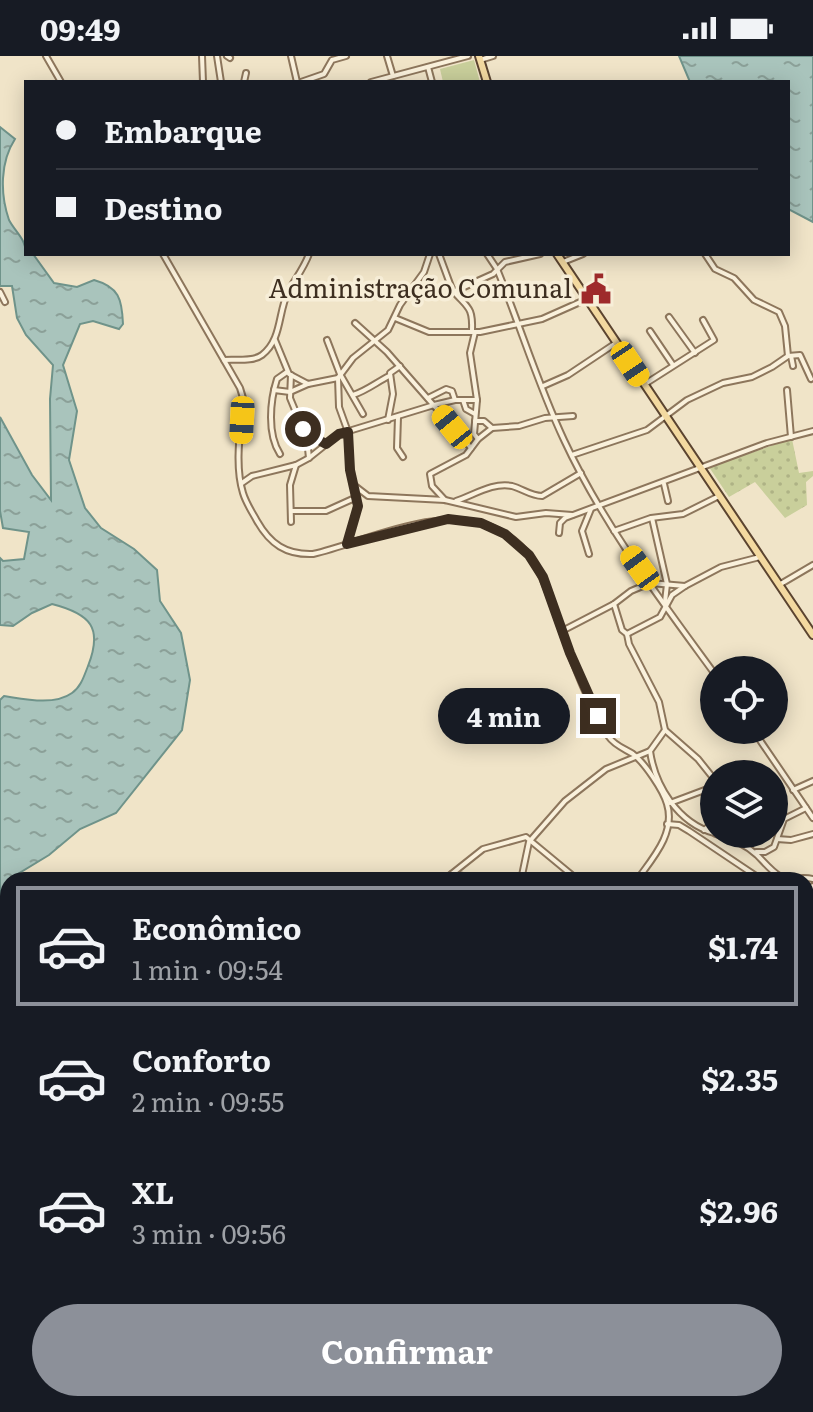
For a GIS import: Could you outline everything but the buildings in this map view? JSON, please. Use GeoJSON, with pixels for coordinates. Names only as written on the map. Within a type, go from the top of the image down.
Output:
{"type":"FeatureCollection","features":[{"type":"Feature","properties":{"kind":"main road"},"geometry":{"type":"LineString","coordinates":[[480,58],[486,80]]}},
{"type":"Feature","properties":{"kind":"main road"},"geometry":{"type":"LineString","coordinates":[[558,256],[813,635]]}},
{"type":"Feature","properties":{"kind":"street"},"geometry":{"type":"LineString","coordinates":[[46,56],[60,80]]}},
{"type":"Feature","properties":{"kind":"street"},"geometry":{"type":"LineString","coordinates":[[202,56],[203,80]]}},
{"type":"Feature","properties":{"kind":"street"},"geometry":{"type":"LineString","coordinates":[[217,56],[221,80]]}},
{"type":"Feature","properties":{"kind":"street"},"geometry":{"type":"LineString","coordinates":[[291,56],[298,80]]}},
{"type":"Feature","properties":{"kind":"street"},"geometry":{"type":"LineString","coordinates":[[305,80],[324,74],[332,60],[346,56]]}},
{"type":"Feature","properties":{"kind":"street"},"geometry":{"type":"LineString","coordinates":[[387,56],[393,76]]}},
{"type":"Feature","properties":{"kind":"street"},"geometry":{"type":"LineString","coordinates":[[378,80],[468,56]]}},
{"type":"Feature","properties":{"kind":"street"},"geometry":{"type":"LineString","coordinates":[[480,58],[493,56]]}},
{"type":"Feature","properties":{"kind":"street"},"geometry":{"type":"LineString","coordinates":[[428,67],[431,80]]}},
{"type":"Feature","properties":{"kind":"street"},"geometry":{"type":"LineString","coordinates":[[244,80],[246,73]]}},
{"type":"Feature","properties":{"kind":"street"},"geometry":{"type":"LineString","coordinates":[[400,74],[402,80]]}},
{"type":"Feature","properties":{"kind":"street"},"geometry":{"type":"LineString","coordinates":[[164,256],[243,398],[241,483],[246,501],[260,526],[279,548],[302,555],[448,519],[469,520],[493,528],[515,542],[539,568],[562,631],[608,736],[644,765],[674,809],[700,827]]}},
{"type":"Feature","properties":{"kind":"street"},"geometry":{"type":"LineString","coordinates":[[224,360],[257,358],[268,348],[275,338],[289,289],[306,265],[308,256]]}},
{"type":"Feature","properties":{"kind":"street"},"geometry":{"type":"LineString","coordinates":[[274,390],[290,392],[339,376],[353,358],[388,330],[405,297],[424,272],[429,256]]}},
{"type":"Feature","properties":{"kind":"street"},"geometry":{"type":"LineString","coordinates":[[440,256],[445,277],[469,308],[473,332],[470,353],[477,400],[474,434],[478,439]]}},
{"type":"Feature","properties":{"kind":"street"},"geometry":{"type":"LineString","coordinates":[[488,256],[497,269],[554,418],[581,473],[614,531],[702,656]]}},
{"type":"Feature","properties":{"kind":"street"},"geometry":{"type":"LineString","coordinates":[[454,292],[493,274],[505,262],[531,256]]}},
{"type":"Feature","properties":{"kind":"street"},"geometry":{"type":"LineString","coordinates":[[563,262],[578,256]]}},
{"type":"Feature","properties":{"kind":"street"},"geometry":{"type":"LineString","coordinates":[[706,256],[715,269],[734,278],[754,300],[779,312],[793,366]]}},
{"type":"Feature","properties":{"kind":"street"},"geometry":{"type":"LineString","coordinates":[[0,292],[5,302]]}},
{"type":"Feature","properties":{"kind":"street"},"geometry":{"type":"LineString","coordinates":[[395,318],[429,332],[473,332],[542,319],[587,299]]}},
{"type":"Feature","properties":{"kind":"street"},"geometry":{"type":"LineString","coordinates":[[669,317],[695,353]]}},
{"type":"Feature","properties":{"kind":"street"},"geometry":{"type":"LineString","coordinates":[[644,385],[714,338],[703,320]]}},
{"type":"Feature","properties":{"kind":"street"},"geometry":{"type":"LineString","coordinates":[[355,323],[400,366],[471,448]]}},
{"type":"Feature","properties":{"kind":"street"},"geometry":{"type":"LineString","coordinates":[[650,331],[674,366]]}},
{"type":"Feature","properties":{"kind":"street"},"geometry":{"type":"LineString","coordinates":[[275,338],[289,373],[294,412],[307,439],[309,458]]}},
{"type":"Feature","properties":{"kind":"street"},"geometry":{"type":"LineString","coordinates":[[327,340],[339,376],[363,414]]}},
{"type":"Feature","properties":{"kind":"street"},"geometry":{"type":"LineString","coordinates":[[543,386],[568,375],[616,343]]}},
{"type":"Feature","properties":{"kind":"street"},"geometry":{"type":"LineString","coordinates":[[572,455],[637,435],[702,392],[723,383],[752,377],[789,356],[800,355],[811,379]]}},
{"type":"Feature","properties":{"kind":"street"},"geometry":{"type":"LineString","coordinates":[[353,395],[390,376],[400,366]]}},
{"type":"Feature","properties":{"kind":"street"},"geometry":{"type":"LineString","coordinates":[[289,373],[308,384]]}},
{"type":"Feature","properties":{"kind":"street"},"geometry":{"type":"LineString","coordinates":[[280,454],[275,447],[271,422],[274,390],[277,379],[289,373]]}},
{"type":"Feature","properties":{"kind":"street"},"geometry":{"type":"LineString","coordinates":[[339,376],[339,407],[348,432],[357,497],[357,516],[347,544]]}},
{"type":"Feature","properties":{"kind":"street"},"geometry":{"type":"LineString","coordinates":[[388,420],[393,394],[390,376]]}},
{"type":"Feature","properties":{"kind":"street"},"geometry":{"type":"LineString","coordinates":[[428,398],[446,389],[452,391],[455,400]]}},
{"type":"Feature","properties":{"kind":"street"},"geometry":{"type":"LineString","coordinates":[[787,390],[791,437]]}},
{"type":"Feature","properties":{"kind":"street"},"geometry":{"type":"LineString","coordinates":[[241,483],[252,476],[296,465],[339,434],[434,405],[455,400],[477,400]]}},
{"type":"Feature","properties":{"kind":"street"},"geometry":{"type":"LineString","coordinates":[[463,400],[466,409],[492,428]]}},
{"type":"Feature","properties":{"kind":"street"},"geometry":{"type":"LineString","coordinates":[[445,500],[432,486],[430,474],[466,455],[478,439],[492,428],[519,426],[543,418],[573,416]]}},
{"type":"Feature","properties":{"kind":"street"},"geometry":{"type":"LineString","coordinates":[[398,417],[397,444],[403,457]]}},
{"type":"Feature","properties":{"kind":"street"},"geometry":{"type":"LineString","coordinates":[[559,533],[562,520],[573,515],[664,484],[700,467],[813,431]]}},
{"type":"Feature","properties":{"kind":"street"},"geometry":{"type":"LineString","coordinates":[[307,439],[317,439],[326,444]]}},
{"type":"Feature","properties":{"kind":"street"},"geometry":{"type":"LineString","coordinates":[[291,522],[290,485],[296,465]]}},
{"type":"Feature","properties":{"kind":"street"},"geometry":{"type":"LineString","coordinates":[[454,502],[497,484],[523,489],[539,497],[581,473]]}},
{"type":"Feature","properties":{"kind":"street"},"geometry":{"type":"LineString","coordinates":[[354,484],[368,496]]}},
{"type":"Feature","properties":{"kind":"street"},"geometry":{"type":"LineString","coordinates":[[664,484],[668,501]]}},
{"type":"Feature","properties":{"kind":"street"},"geometry":{"type":"LineString","coordinates":[[291,511],[326,511],[357,497],[368,496],[445,500],[516,517],[546,513],[573,515]]}},
{"type":"Feature","properties":{"kind":"street"},"geometry":{"type":"LineString","coordinates":[[614,531],[652,518],[683,514],[719,496]]}},
{"type":"Feature","properties":{"kind":"street"},"geometry":{"type":"LineString","coordinates":[[589,554],[582,531],[591,509]]}},
{"type":"Feature","properties":{"kind":"street"},"geometry":{"type":"LineString","coordinates":[[652,518],[667,584],[666,605]]}},
{"type":"Feature","properties":{"kind":"street"},"geometry":{"type":"LineString","coordinates":[[627,634],[660,617],[672,595],[685,586],[721,567],[760,557]]}},
{"type":"Feature","properties":{"kind":"street"},"geometry":{"type":"LineString","coordinates":[[779,585],[813,565]]}},
{"type":"Feature","properties":{"kind":"street"},"geometry":{"type":"LineString","coordinates":[[562,631],[650,583],[685,586]]}},
{"type":"Feature","properties":{"kind":"street"},"geometry":{"type":"LineString","coordinates":[[614,604],[622,630],[627,634],[629,644],[659,702],[665,730],[700,762]]}},
{"type":"Feature","properties":{"kind":"street"},"geometry":{"type":"LineString","coordinates":[[523,872],[531,839],[565,801],[606,769],[650,751],[665,730]]}},
{"type":"Feature","properties":{"kind":"street"},"geometry":{"type":"LineString","coordinates":[[762,744],[813,818]]}},
{"type":"Feature","properties":{"kind":"street"},"geometry":{"type":"LineString","coordinates":[[644,872],[655,858],[663,840],[669,804],[653,769],[650,751]]}},
{"type":"Feature","properties":{"kind":"street"},"geometry":{"type":"LineString","coordinates":[[793,790],[813,781]]}},
{"type":"Feature","properties":{"kind":"street"},"geometry":{"type":"LineString","coordinates":[[669,804],[700,792]]}},
{"type":"Feature","properties":{"kind":"street"},"geometry":{"type":"LineString","coordinates":[[788,817],[806,808]]}},
{"type":"Feature","properties":{"kind":"street"},"geometry":{"type":"LineString","coordinates":[[667,824],[679,825],[750,872]]}},
{"type":"Feature","properties":{"kind":"street"},"geometry":{"type":"LineString","coordinates":[[788,840],[813,834]]}},
{"type":"Feature","properties":{"kind":"street"},"geometry":{"type":"LineString","coordinates":[[454,872],[483,849],[521,838],[531,839],[569,872]]}},
{"type":"Feature","properties":{"kind":"street"},"geometry":{"type":"LineString","coordinates":[[747,848],[774,872]]}},
{"type":"Feature","properties":{"kind":"street"},"geometry":{"type":"LineString","coordinates":[[753,852],[772,848]]}},
{"type":"Feature","properties":{"kind":"green space"},"geometry":{"type":"Polygon","coordinates":[[[474,60],[479,80],[443,80],[440,69],[474,60]]]}},
{"type":"Feature","properties":{"kind":"green space"},"geometry":{"type":"Polygon","coordinates":[[[792,439],[799,473],[813,471],[813,476],[806,482],[807,505],[785,518],[755,482],[729,497],[709,467],[792,439]]]}},
{"type":"Feature","properties":{"kind":"water"},"geometry":{"type":"Polygon","coordinates":[[[679,56],[813,56],[813,222],[790,210],[790,80],[689,80],[679,56]]]}},
{"type":"Feature","properties":{"kind":"water"},"geometry":{"type":"Polygon","coordinates":[[[0,127],[15,139],[6,158],[3,189],[9,220],[24,244],[24,256],[34,256],[54,283],[77,287],[94,280],[109,286],[118,295],[123,324],[119,329],[93,321],[80,324],[63,365],[77,411],[69,460],[85,508],[101,528],[134,549],[157,570],[160,601],[181,633],[190,680],[182,730],[116,813],[80,829],[49,855],[21,872],[0,872],[0,700],[4,696],[48,700],[72,693],[84,677],[94,642],[90,624],[84,618],[52,604],[13,626],[0,625],[0,558],[3,561],[24,559],[29,532],[3,528],[0,511],[0,417],[32,475],[51,500],[50,399],[53,365],[26,335],[17,318],[12,286],[0,286],[0,127]]]}},
{"type":"Feature","properties":{"kind":"place","name":"Administração Comunal"},"geometry":{"type":"Point","coordinates":[596,289]}},
{"type":"Feature","properties":{"kind":"route"},"geometry":{"type":"LineString","coordinates":[[303,429],[307,439],[321,440],[326,444],[339,434],[348,432],[350,470],[358,506],[347,544],[425,523],[458,518],[493,528],[524,550],[539,568],[570,653],[598,716]]}}]}
